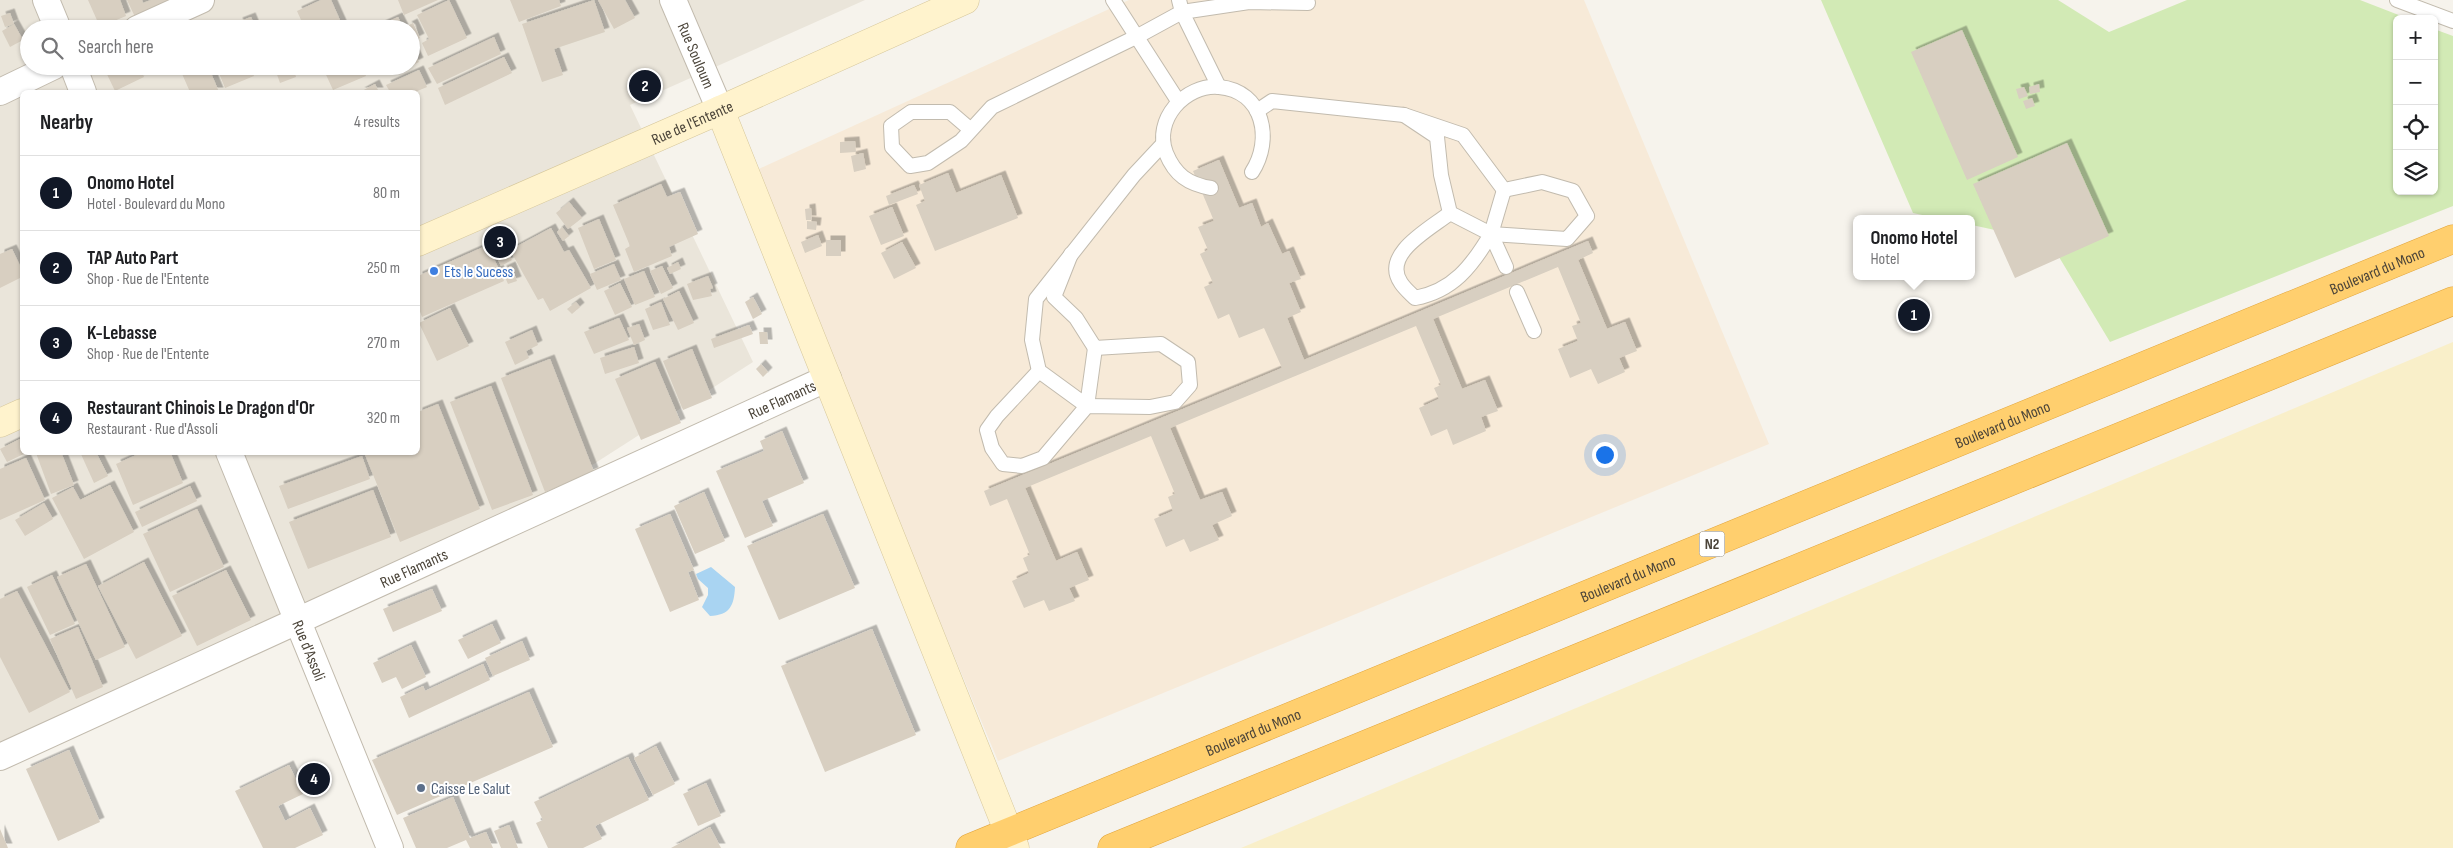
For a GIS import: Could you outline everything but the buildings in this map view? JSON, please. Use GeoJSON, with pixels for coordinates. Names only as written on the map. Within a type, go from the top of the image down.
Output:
{"type":"FeatureCollection","features":[{"type":"Feature","properties":{"kind":"highway","name":"Boulevard du Mono"},"geometry":{"type":"LineString","coordinates":[[970,848],[1012,840],[2453,239]]}},
{"type":"Feature","properties":{"kind":"highway"},"geometry":{"type":"LineString","coordinates":[[1112,848],[2453,301]]}},
{"type":"Feature","properties":{"kind":"street"},"geometry":{"type":"LineString","coordinates":[[46,0],[54,20]]}},
{"type":"Feature","properties":{"kind":"street"},"geometry":{"type":"LineString","coordinates":[[157,20],[201,0]]}},
{"type":"Feature","properties":{"kind":"street","name":"Rue Souloum"},"geometry":{"type":"LineString","coordinates":[[673,0],[720,110]]}},
{"type":"Feature","properties":{"kind":"street","name":"Rue de l'Entente"},"geometry":{"type":"LineString","coordinates":[[420,241],[966,0]]}},
{"type":"Feature","properties":{"kind":"street"},"geometry":{"type":"LineString","coordinates":[[0,92],[35,75]]}},
{"type":"Feature","properties":{"kind":"street"},"geometry":{"type":"LineString","coordinates":[[76,75],[82,90]]}},
{"type":"Feature","properties":{"kind":"street"},"geometry":{"type":"LineString","coordinates":[[720,110],[1012,840]]}},
{"type":"Feature","properties":{"kind":"street","name":"Rue Flamants"},"geometry":{"type":"LineString","coordinates":[[0,757],[828,378]]}},
{"type":"Feature","properties":{"kind":"street"},"geometry":{"type":"LineString","coordinates":[[0,423],[20,414]]}},
{"type":"Feature","properties":{"kind":"street","name":"Rue d'Assoli"},"geometry":{"type":"LineString","coordinates":[[230,455],[390,848]]}},
{"type":"Feature","properties":{"kind":"lane"},"geometry":{"type":"LineString","coordinates":[[1113,0],[1138,36],[1178,101]]}},
{"type":"Feature","properties":{"kind":"lane"},"geometry":{"type":"LineString","coordinates":[[2397,0],[2453,21]]}},
{"type":"Feature","properties":{"kind":"lane"},"geometry":{"type":"LineString","coordinates":[[971,130],[950,112],[911,112],[891,126],[892,147],[910,166],[928,163],[961,141],[992,107],[1138,36],[1180,6],[1249,2],[1308,3]]}},
{"type":"Feature","properties":{"kind":"lane"},"geometry":{"type":"LineString","coordinates":[[1180,6],[1219,87]]}},
{"type":"Feature","properties":{"kind":"lane"},"geometry":{"type":"LineString","coordinates":[[1211,188],[1196,185],[1183,179],[1171,166],[1163,144],[1164,127],[1168,115],[1178,101],[1198,90],[1219,87],[1236,92],[1246,98],[1257,111],[1265,138],[1258,163],[1252,172]]}},
{"type":"Feature","properties":{"kind":"lane"},"geometry":{"type":"LineString","coordinates":[[1257,111],[1272,101],[1404,114],[1463,135],[1504,190]]}},
{"type":"Feature","properties":{"kind":"lane"},"geometry":{"type":"LineString","coordinates":[[1404,114],[1437,137],[1441,175],[1450,213],[1491,234],[1568,239],[1587,216],[1573,191],[1542,182],[1504,190]]}},
{"type":"Feature","properties":{"kind":"lane"},"geometry":{"type":"LineString","coordinates":[[1095,348],[1161,344],[1188,362],[1190,385],[1175,402],[1150,408],[1087,406],[1039,371],[1032,340],[1036,298],[1134,175],[1163,144]]}},
{"type":"Feature","properties":{"kind":"lane"},"geometry":{"type":"LineString","coordinates":[[1450,213],[1401,252],[1395,266],[1400,282],[1415,298],[1432,295],[1452,284],[1480,253],[1491,234],[1504,190]]}},
{"type":"Feature","properties":{"kind":"lane"},"geometry":{"type":"LineString","coordinates":[[1491,234],[1506,267]]}},
{"type":"Feature","properties":{"kind":"lane"},"geometry":{"type":"LineString","coordinates":[[1039,371],[997,416],[987,430],[992,448],[1003,464],[1022,466],[1043,458],[1087,406],[1095,348],[1076,318],[1054,297],[1071,254]]}},
{"type":"Feature","properties":{"kind":"lane"},"geometry":{"type":"LineString","coordinates":[[1517,292],[1534,331]]}},
{"type":"Feature","properties":{"kind":"shaded area"},"geometry":{"type":"Polygon","coordinates":[[[0,0],[865,0],[630,105],[753,362],[536,501],[0,748],[0,0]]]}},
{"type":"Feature","properties":{"kind":"shaded area"},"geometry":{"type":"Polygon","coordinates":[[[1129,0],[1584,0],[1769,444],[998,761],[752,172],[1129,0]]]}},
{"type":"Feature","properties":{"kind":"green space"},"geometry":{"type":"Polygon","coordinates":[[[1821,0],[2058,0],[2109,32],[2187,0],[2360,0],[2399,15],[2393,15],[2393,195],[2438,195],[2438,30],[2453,36],[2453,206],[2110,342],[2050,242],[1975,226],[1975,215],[1922,215],[1913,213],[1821,0]]]}},
{"type":"Feature","properties":{"kind":"sand"},"geometry":{"type":"Polygon","coordinates":[[[2453,342],[2453,848],[1241,848],[2453,342]]]}},
{"type":"Feature","properties":{"kind":"water"},"geometry":{"type":"Polygon","coordinates":[[[711,567],[735,587],[730,608],[722,614],[710,616],[702,607],[708,595],[708,588],[698,579],[696,574],[711,567]]]}},
{"type":"Feature","properties":{"kind":"place","name":"TAP Auto Part"},"geometry":{"type":"Point","coordinates":[645,86]}},
{"type":"Feature","properties":{"kind":"place","name":"K-Lebasse"},"geometry":{"type":"Point","coordinates":[500,242]}},
{"type":"Feature","properties":{"kind":"place","name":"Ets le Sucess"},"geometry":{"type":"Point","coordinates":[434,271]}},
{"type":"Feature","properties":{"kind":"place","name":"Onomo Hotel"},"geometry":{"type":"Point","coordinates":[1914,315]}},
{"type":"Feature","properties":{"kind":"place","name":"Restaurant Chinois Le Dragon d'Or"},"geometry":{"type":"Point","coordinates":[314,779]}},
{"type":"Feature","properties":{"kind":"place","name":"Caisse Le Salut"},"geometry":{"type":"Point","coordinates":[421,788]}}]}
